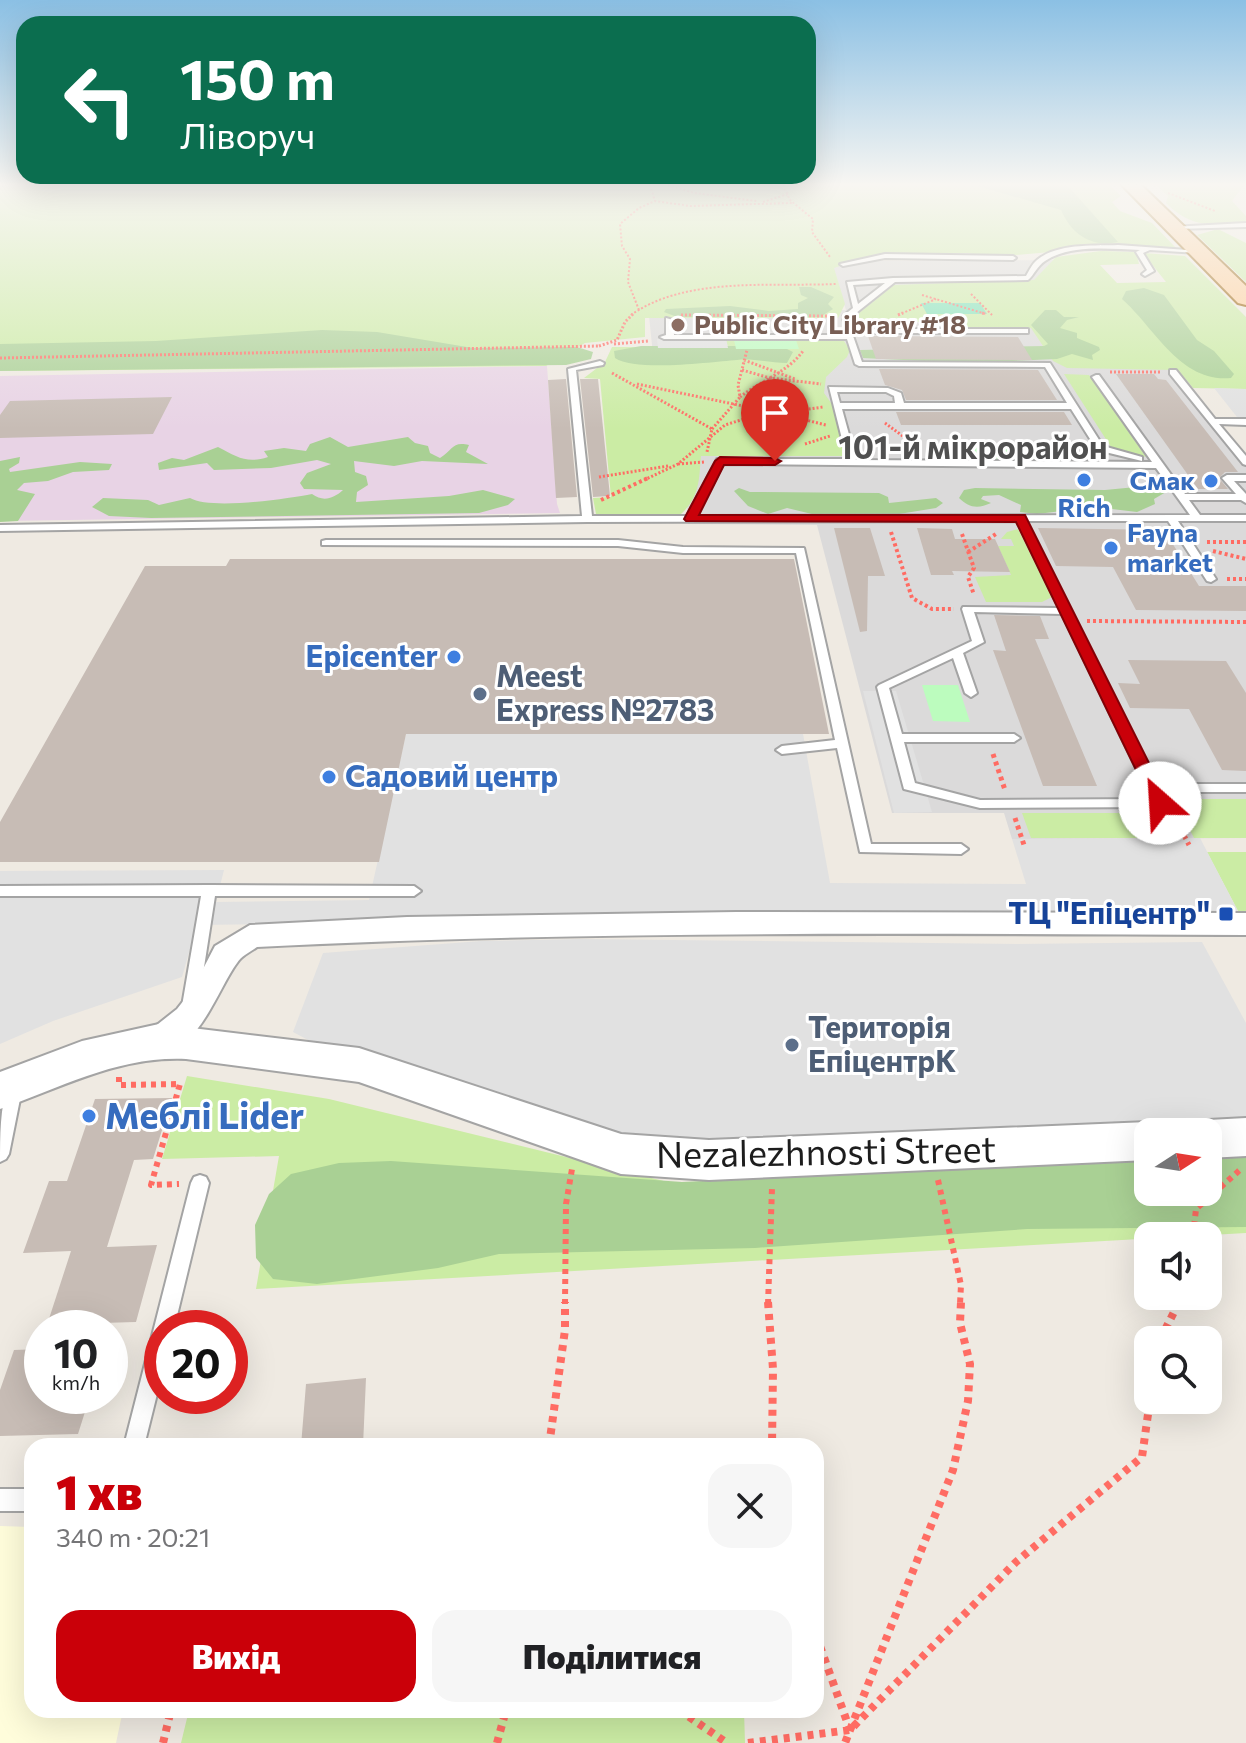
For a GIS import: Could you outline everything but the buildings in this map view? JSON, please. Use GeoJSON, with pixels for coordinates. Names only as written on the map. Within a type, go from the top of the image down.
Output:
{"type":"FeatureCollection","features":[{"type":"Feature","properties":{"kind":"main road"},"geometry":{"type":"LineString","coordinates":[[1214,266],[1246,298]]}},
{"type":"Feature","properties":{"kind":"street"},"geometry":{"type":"LineString","coordinates":[[156,1035],[203,999],[226,954],[250,936],[407,928],[736,923],[1246,924]]}},
{"type":"Feature","properties":{"kind":"street","name":"Nezalezhnosti Street"},"geometry":{"type":"LineString","coordinates":[[7,1088],[82,1058],[156,1035],[359,1065],[578,1139],[647,1158],[774,1157],[1134,1142]]}},
{"type":"Feature","properties":{"kind":"street"},"geometry":{"type":"LineString","coordinates":[[1222,1138],[1246,1137]]}},
{"type":"Feature","properties":{"kind":"lane"},"geometry":{"type":"LineString","coordinates":[[850,286],[893,280],[1028,278],[1035,266]]}},
{"type":"Feature","properties":{"kind":"lane"},"geometry":{"type":"LineString","coordinates":[[1145,274],[1151,271],[1148,266]]}},
{"type":"Feature","properties":{"kind":"lane"},"geometry":{"type":"LineString","coordinates":[[893,280],[847,316],[849,334],[859,364],[1047,365],[1100,448],[1159,465]]}},
{"type":"Feature","properties":{"kind":"lane"},"geometry":{"type":"LineString","coordinates":[[850,286],[880,290]]}},
{"type":"Feature","properties":{"kind":"lane"},"geometry":{"type":"LineString","coordinates":[[850,286],[856,308]]}},
{"type":"Feature","properties":{"kind":"lane"},"geometry":{"type":"LineString","coordinates":[[669,320],[667,337],[810,337],[873,331],[1025,331]]}},
{"type":"Feature","properties":{"kind":"lane"},"geometry":{"type":"LineString","coordinates":[[587,519],[572,369],[600,363]]}},
{"type":"Feature","properties":{"kind":"lane"},"geometry":{"type":"LineString","coordinates":[[1173,372],[1246,462]]}},
{"type":"Feature","properties":{"kind":"lane"},"geometry":{"type":"LineString","coordinates":[[1096,377],[1197,518]]}},
{"type":"Feature","properties":{"kind":"lane"},"geometry":{"type":"LineString","coordinates":[[852,462],[832,389],[888,390],[898,395],[900,406]]}},
{"type":"Feature","properties":{"kind":"lane"},"geometry":{"type":"LineString","coordinates":[[836,403],[866,406],[1074,406]]}},
{"type":"Feature","properties":{"kind":"lane"},"geometry":{"type":"LineString","coordinates":[[1213,421],[1246,422]]}},
{"type":"Feature","properties":{"kind":"lane"},"geometry":{"type":"LineString","coordinates":[[690,519],[720,461],[1159,465]]}},
{"type":"Feature","properties":{"kind":"lane"},"geometry":{"type":"LineString","coordinates":[[1244,499],[1227,478],[1246,478]]}},
{"type":"Feature","properties":{"kind":"lane"},"geometry":{"type":"LineString","coordinates":[[1181,497],[1244,499]]}},
{"type":"Feature","properties":{"kind":"lane"},"geometry":{"type":"LineString","coordinates":[[1020,518],[1160,803],[980,804],[909,786],[883,687],[978,642],[973,610],[1068,616]]}},
{"type":"Feature","properties":{"kind":"lane"},"geometry":{"type":"LineString","coordinates":[[1171,518],[1211,579]]}},
{"type":"Feature","properties":{"kind":"lane"},"geometry":{"type":"LineString","coordinates":[[0,528],[587,519],[1246,518]]}},
{"type":"Feature","properties":{"kind":"lane"},"geometry":{"type":"LineString","coordinates":[[326,543],[618,543],[683,550],[800,550],[865,849],[961,849]]}},
{"type":"Feature","properties":{"kind":"lane"},"geometry":{"type":"LineString","coordinates":[[957,652],[971,693]]}},
{"type":"Feature","properties":{"kind":"lane"},"geometry":{"type":"LineString","coordinates":[[897,738],[1014,738]]}},
{"type":"Feature","properties":{"kind":"lane"},"geometry":{"type":"LineString","coordinates":[[782,750],[842,743]]}},
{"type":"Feature","properties":{"kind":"lane"},"geometry":{"type":"LineString","coordinates":[[1153,788],[1246,788]]}},
{"type":"Feature","properties":{"kind":"lane"},"geometry":{"type":"LineString","coordinates":[[156,1035],[209,890]]}},
{"type":"Feature","properties":{"kind":"lane"},"geometry":{"type":"LineString","coordinates":[[0,891],[414,891]]}},
{"type":"Feature","properties":{"kind":"lane"},"geometry":{"type":"LineString","coordinates":[[0,1154],[7,1088]]}},
{"type":"Feature","properties":{"kind":"lane"},"geometry":{"type":"LineString","coordinates":[[168,1310],[200,1183]]}},
{"type":"Feature","properties":{"kind":"lane"},"geometry":{"type":"LineString","coordinates":[[136,1438],[144,1406]]}},
{"type":"Feature","properties":{"kind":"lane"},"geometry":{"type":"LineString","coordinates":[[0,1500],[24,1500]]}},
{"type":"Feature","properties":{"kind":"path"},"geometry":{"type":"LineString","coordinates":[[629,266],[628,282],[639,310]]}},
{"type":"Feature","properties":{"kind":"path"},"geometry":{"type":"LineString","coordinates":[[958,279],[991,314],[1002,318],[1009,331]]}},
{"type":"Feature","properties":{"kind":"path"},"geometry":{"type":"LineString","coordinates":[[873,331],[894,317],[935,300],[1001,279]]}},
{"type":"Feature","properties":{"kind":"path"},"geometry":{"type":"LineString","coordinates":[[893,280],[894,285],[935,300],[987,314],[1009,331]]}},
{"type":"Feature","properties":{"kind":"path"},"geometry":{"type":"LineString","coordinates":[[608,344],[617,340],[629,316],[696,291],[850,286]]}},
{"type":"Feature","properties":{"kind":"path"},"geometry":{"type":"LineString","coordinates":[[669,320],[677,315],[847,316]]}},
{"type":"Feature","properties":{"kind":"path"},"geometry":{"type":"LineString","coordinates":[[0,358],[598,346],[667,337]]}},
{"type":"Feature","properties":{"kind":"path"},"geometry":{"type":"LineString","coordinates":[[740,397],[744,360],[751,337]]}},
{"type":"Feature","properties":{"kind":"path"},"geometry":{"type":"LineString","coordinates":[[708,484],[706,461],[712,429],[731,404],[794,364],[810,337]]}},
{"type":"Feature","properties":{"kind":"path"},"geometry":{"type":"LineString","coordinates":[[598,346],[602,350],[600,363],[623,380],[712,429]]}},
{"type":"Feature","properties":{"kind":"path"},"geometry":{"type":"LineString","coordinates":[[744,360],[804,382]]}},
{"type":"Feature","properties":{"kind":"path"},"geometry":{"type":"LineString","coordinates":[[753,375],[771,370]]}},
{"type":"Feature","properties":{"kind":"path"},"geometry":{"type":"LineString","coordinates":[[623,380],[845,430]]}},
{"type":"Feature","properties":{"kind":"path"},"geometry":{"type":"LineString","coordinates":[[586,507],[678,464],[710,435],[747,418],[836,403]]}},
{"type":"Feature","properties":{"kind":"path"},"geometry":{"type":"LineString","coordinates":[[866,406],[938,463]]}},
{"type":"Feature","properties":{"kind":"path"},"geometry":{"type":"LineString","coordinates":[[583,479],[706,461]]}},
{"type":"Feature","properties":{"kind":"path"},"geometry":{"type":"LineString","coordinates":[[887,518],[912,598],[932,609],[973,610],[968,577],[974,568],[956,518]]}},
{"type":"Feature","properties":{"kind":"path"},"geometry":{"type":"LineString","coordinates":[[1187,542],[1246,542]]}},
{"type":"Feature","properties":{"kind":"path"},"geometry":{"type":"LineString","coordinates":[[1068,616],[1246,622]]}},
{"type":"Feature","properties":{"kind":"path"},"geometry":{"type":"LineString","coordinates":[[1160,803],[1172,812],[1189,845]]}},
{"type":"Feature","properties":{"kind":"path"},"geometry":{"type":"LineString","coordinates":[[1010,804],[1024,845]]}},
{"type":"Feature","properties":{"kind":"path"},"geometry":{"type":"LineString","coordinates":[[156,1035],[119,1085],[180,1084],[151,1185],[200,1183]]}},
{"type":"Feature","properties":{"kind":"path"},"geometry":{"type":"LineString","coordinates":[[550,1438],[565,1330],[566,1204],[578,1139]]}},
{"type":"Feature","properties":{"kind":"path"},"geometry":{"type":"LineString","coordinates":[[845,1743],[953,1470],[968,1401],[970,1364],[960,1323],[961,1285],[932,1151]]}},
{"type":"Feature","properties":{"kind":"path"},"geometry":{"type":"LineString","coordinates":[[772,1438],[773,1369],[767,1288],[774,1157]]}},
{"type":"Feature","properties":{"kind":"path"},"geometry":{"type":"LineString","coordinates":[[1195,1222],[1196,1209],[1246,1165]]}},
{"type":"Feature","properties":{"kind":"path"},"geometry":{"type":"LineString","coordinates":[[748,1743],[850,1730],[1016,1562],[1142,1457],[1148,1414]]}},
{"type":"Feature","properties":{"kind":"path"},"geometry":{"type":"LineString","coordinates":[[824,1657],[850,1730]]}},
{"type":"Feature","properties":{"kind":"path"},"geometry":{"type":"LineString","coordinates":[[163,1743],[169,1718]]}},
{"type":"Feature","properties":{"kind":"path"},"geometry":{"type":"LineString","coordinates":[[497,1743],[504,1718]]}},
{"type":"Feature","properties":{"kind":"path"},"geometry":{"type":"LineString","coordinates":[[691,1718],[727,1743]]}},
{"type":"Feature","properties":{"kind":"shaded area"},"geometry":{"type":"Polygon","coordinates":[[[831,266],[1086,266],[1246,466],[1246,838],[1012,839],[1004,813],[892,813],[817,525],[688,524],[685,453],[653,355],[648,306],[649,309],[846,310],[831,266]]]}},
{"type":"Feature","properties":{"kind":"shaded area"},"geometry":{"type":"Polygon","coordinates":[[[657,339],[726,339],[728,348],[658,348],[657,339]]]}},
{"type":"Feature","properties":{"kind":"shaded area"},"geometry":{"type":"Polygon","coordinates":[[[547,366],[560,513],[0,521],[0,376],[547,366]]]}},
{"type":"Feature","properties":{"kind":"shaded area"},"geometry":{"type":"Polygon","coordinates":[[[1214,388],[1246,389],[1246,428],[1237,417],[1214,388]]]}},
{"type":"Feature","properties":{"kind":"shaded area"},"geometry":{"type":"Polygon","coordinates":[[[863,691],[896,691],[932,812],[894,813],[863,691]]]}},
{"type":"Feature","properties":{"kind":"shaded area"},"geometry":{"type":"Polygon","coordinates":[[[406,734],[803,734],[830,883],[1026,884],[1012,839],[1200,838],[1238,911],[197,925],[182,977],[53,1021],[0,1044],[0,871],[224,870],[216,902],[369,900],[406,734]]]}},
{"type":"Feature","properties":{"kind":"shaded area","name":"Територія ЕпіцентрК"},"geometry":{"type":"Polygon","coordinates":[[[481,941],[1202,942],[1246,1023],[1246,1122],[1222,1123],[1222,1118],[1134,1118],[1134,1126],[691,1143],[590,1128],[367,1049],[310,1041],[293,1032],[323,953],[481,941]]]}},
{"type":"Feature","properties":{"kind":"shaded area"},"geometry":{"type":"Polygon","coordinates":[[[0,1526],[24,1527],[24,1718],[121,1718],[116,1743],[0,1743],[0,1526]]]}},
{"type":"Feature","properties":{"kind":"green space"},"geometry":{"type":"Polygon","coordinates":[[[0,266],[839,266],[834,268],[845,304],[838,318],[645,318],[645,337],[585,343],[546,366],[0,371],[0,266]]]}},
{"type":"Feature","properties":{"kind":"green space"},"geometry":{"type":"Polygon","coordinates":[[[1047,266],[1101,266],[1117,283],[1166,282],[1154,266],[1195,266],[1246,317],[1246,389],[1193,388],[1178,370],[1067,368],[1053,361],[1031,328],[944,328],[941,322],[858,322],[859,313],[894,285],[1034,280],[1047,266]]]}},
{"type":"Feature","properties":{"kind":"green space"},"geometry":{"type":"Polygon","coordinates":[[[1230,266],[1246,266],[1246,282],[1230,266]]]}},
{"type":"Feature","properties":{"kind":"green space"},"geometry":{"type":"Polygon","coordinates":[[[799,287],[811,287],[834,297],[828,304],[833,309],[820,317],[677,317],[664,312],[666,309],[730,306],[769,311],[798,309],[798,303],[808,298],[801,295],[799,287]]]}},
{"type":"Feature","properties":{"kind":"green space"},"geometry":{"type":"Polygon","coordinates":[[[1144,288],[1164,295],[1197,340],[1214,351],[1234,374],[1231,378],[1197,372],[1170,351],[1122,299],[1126,291],[1144,288]]]}},
{"type":"Feature","properties":{"kind":"green space"},"geometry":{"type":"Polygon","coordinates":[[[921,303],[980,303],[987,314],[927,314],[921,303]]]}},
{"type":"Feature","properties":{"kind":"green space"},"geometry":{"type":"Polygon","coordinates":[[[1045,310],[1056,310],[1064,317],[1079,317],[1067,320],[1060,328],[1077,333],[1077,338],[1099,347],[1100,350],[1092,355],[1093,360],[1072,354],[1057,359],[964,363],[863,358],[860,350],[1044,346],[1048,344],[1031,325],[1045,310]]]}},
{"type":"Feature","properties":{"kind":"green space"},"geometry":{"type":"Polygon","coordinates":[[[322,330],[377,332],[473,348],[577,347],[593,352],[591,359],[566,365],[0,371],[0,344],[156,341],[322,330]]]}},
{"type":"Feature","properties":{"kind":"green space"},"geometry":{"type":"Polygon","coordinates":[[[726,339],[844,341],[850,350],[847,357],[826,377],[824,393],[834,407],[845,456],[701,456],[695,494],[681,514],[596,514],[593,498],[611,497],[600,379],[584,378],[605,362],[612,347],[728,347],[726,339]]]}},
{"type":"Feature","properties":{"kind":"green space"},"geometry":{"type":"Polygon","coordinates":[[[734,340],[796,340],[799,349],[736,349],[734,340]]]}},
{"type":"Feature","properties":{"kind":"green space"},"geometry":{"type":"Polygon","coordinates":[[[641,346],[781,346],[793,352],[787,363],[743,360],[656,365],[615,358],[614,351],[641,346]]]}},
{"type":"Feature","properties":{"kind":"green space"},"geometry":{"type":"Polygon","coordinates":[[[1064,374],[1089,375],[1146,457],[1111,447],[1064,374]]]}},
{"type":"Feature","properties":{"kind":"green space"},"geometry":{"type":"Polygon","coordinates":[[[330,437],[348,447],[408,437],[415,443],[428,446],[430,453],[440,458],[456,445],[469,445],[466,452],[488,464],[422,461],[394,466],[354,461],[355,472],[366,476],[368,485],[357,492],[356,502],[449,496],[483,490],[515,499],[508,505],[479,513],[151,518],[109,516],[92,507],[103,498],[148,500],[159,505],[190,498],[231,503],[312,494],[324,499],[332,497],[343,490],[304,489],[300,483],[307,473],[331,464],[317,460],[271,468],[214,470],[207,463],[159,470],[158,463],[172,458],[184,460],[218,447],[242,458],[261,459],[268,457],[264,451],[284,448],[306,451],[310,444],[330,437]]]}},
{"type":"Feature","properties":{"kind":"green space"},"geometry":{"type":"Polygon","coordinates":[[[963,446],[1036,447],[1042,459],[968,458],[963,446]]]}},
{"type":"Feature","properties":{"kind":"green space"},"geometry":{"type":"Polygon","coordinates":[[[20,457],[19,463],[9,469],[10,472],[80,462],[112,464],[109,470],[73,472],[48,481],[24,483],[17,490],[35,494],[18,521],[0,522],[0,461],[20,457]]]}},
{"type":"Feature","properties":{"kind":"green space"},"geometry":{"type":"Polygon","coordinates":[[[739,488],[750,492],[879,493],[888,497],[889,503],[936,498],[943,503],[936,508],[899,514],[816,515],[787,508],[768,514],[748,506],[734,491],[739,488]]]}},
{"type":"Feature","properties":{"kind":"green space"},"geometry":{"type":"Polygon","coordinates":[[[975,488],[1105,490],[1158,488],[1166,492],[1154,499],[1155,504],[1137,512],[1095,507],[1037,514],[1020,512],[1021,505],[999,495],[983,496],[981,499],[991,503],[978,507],[970,506],[959,498],[964,490],[975,488]]]}},
{"type":"Feature","properties":{"kind":"green space"},"geometry":{"type":"Polygon","coordinates":[[[1018,529],[1052,597],[1042,602],[986,602],[975,577],[1011,575],[998,546],[1014,546],[1011,539],[1001,539],[1007,532],[1018,529]]]}},
{"type":"Feature","properties":{"kind":"green space"},"geometry":{"type":"Polygon","coordinates":[[[922,685],[958,685],[970,722],[933,721],[922,685]]]}},
{"type":"Feature","properties":{"kind":"green space"},"geometry":{"type":"Polygon","coordinates":[[[1174,799],[1246,799],[1246,838],[1194,838],[1174,799]]]}},
{"type":"Feature","properties":{"kind":"green space"},"geometry":{"type":"Polygon","coordinates":[[[1022,813],[1165,813],[1177,838],[1031,838],[1022,813]]]}},
{"type":"Feature","properties":{"kind":"green space"},"geometry":{"type":"Polygon","coordinates":[[[1207,852],[1246,852],[1246,911],[1238,911],[1207,852]]]}},
{"type":"Feature","properties":{"kind":"green space"},"geometry":{"type":"Polygon","coordinates":[[[187,1076],[329,1099],[684,1186],[1134,1191],[1134,1206],[1222,1206],[1222,1179],[1246,1158],[1246,1233],[1222,1234],[1222,1222],[1134,1222],[1134,1239],[256,1289],[279,1156],[162,1159],[187,1076]]]}},
{"type":"Feature","properties":{"kind":"green space"},"geometry":{"type":"Polygon","coordinates":[[[1246,1154],[1246,1227],[1222,1227],[1222,1222],[1134,1222],[1134,1228],[1027,1229],[755,1248],[499,1254],[438,1268],[317,1284],[273,1279],[256,1258],[255,1225],[269,1194],[291,1174],[339,1163],[391,1161],[682,1182],[1134,1160],[1134,1206],[1222,1206],[1222,1155],[1246,1154]]]}},
{"type":"Feature","properties":{"kind":"green space"},"geometry":{"type":"Polygon","coordinates":[[[187,1718],[744,1718],[745,1743],[181,1743],[187,1718]]]}},
{"type":"Feature","properties":{"kind":"place","name":"Public City Library #18"},"geometry":{"type":"Point","coordinates":[678,325]}},
{"type":"Feature","properties":{"kind":"place","name":"Rich"},"geometry":{"type":"Point","coordinates":[1084,480]}},
{"type":"Feature","properties":{"kind":"place","name":"Смак"},"geometry":{"type":"Point","coordinates":[1211,481]}},
{"type":"Feature","properties":{"kind":"place","name":"Fayna market"},"geometry":{"type":"Point","coordinates":[1111,548]}},
{"type":"Feature","properties":{"kind":"place","name":"Epicenter"},"geometry":{"type":"Point","coordinates":[454,657]}},
{"type":"Feature","properties":{"kind":"place","name":"Meest Express №2783"},"geometry":{"type":"Point","coordinates":[480,694]}},
{"type":"Feature","properties":{"kind":"place","name":"Садовий центр"},"geometry":{"type":"Point","coordinates":[329,777]}},
{"type":"Feature","properties":{"kind":"place","name":"ТЦ \"Епіцентр\""},"geometry":{"type":"Point","coordinates":[1226,914]}},
{"type":"Feature","properties":{"kind":"place","name":"Територія ЕпіцентрК"},"geometry":{"type":"Point","coordinates":[792,1045]}},
{"type":"Feature","properties":{"kind":"place","name":"Меблі Lider"},"geometry":{"type":"Point","coordinates":[89,1116]}},
{"type":"Feature","properties":{"kind":"district","name":"101-й мікрорайон"},"geometry":{"type":"Point","coordinates":[973,448]}},
{"type":"Feature","properties":{"kind":"route"},"geometry":{"type":"LineString","coordinates":[[775,461],[720,461],[690,519],[1020,518],[1160,803]]}}]}
